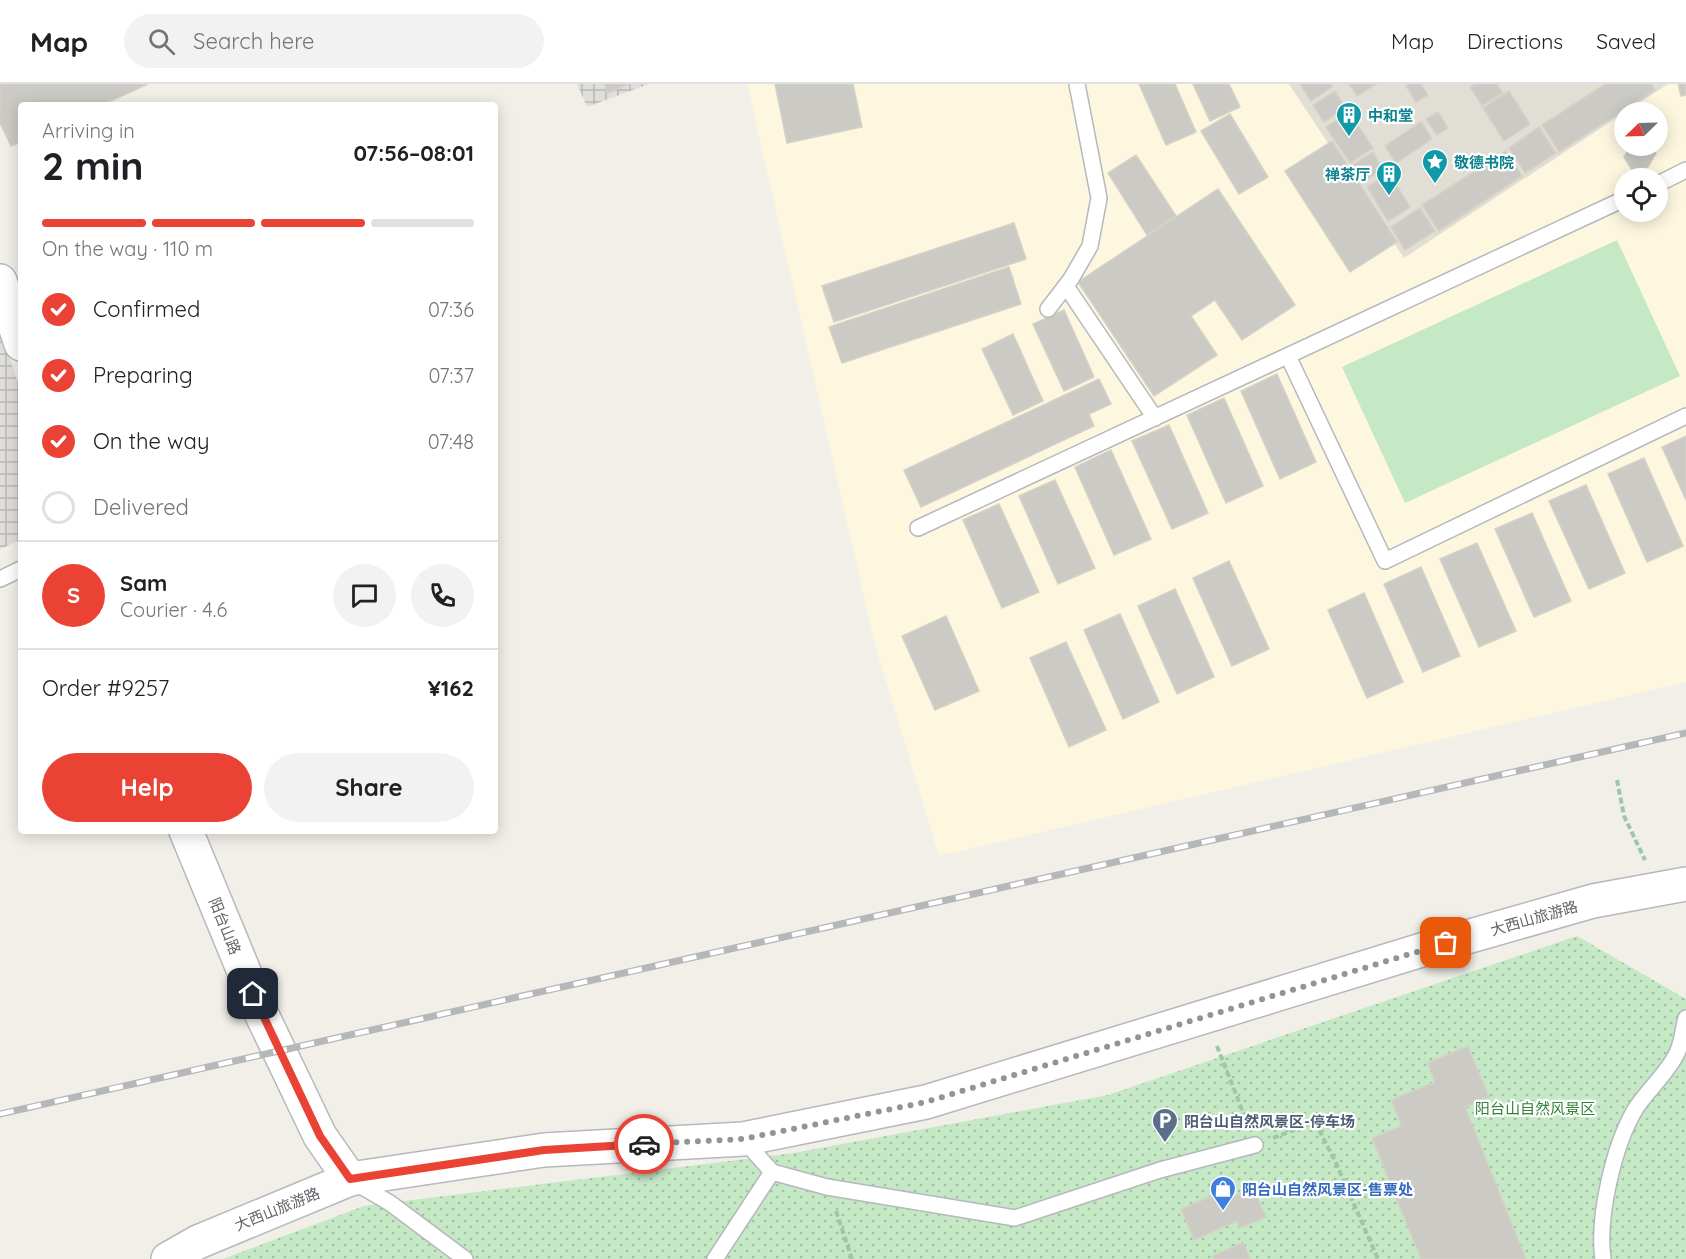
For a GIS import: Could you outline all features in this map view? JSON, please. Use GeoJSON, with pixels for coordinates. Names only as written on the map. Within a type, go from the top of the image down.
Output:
{"type":"FeatureCollection","features":[{"type":"Feature","properties":{"kind":"street"},"geometry":{"type":"LineString","coordinates":[[0,281],[18,335]]}},
{"type":"Feature","properties":{"kind":"street","name":"阳台山路"},"geometry":{"type":"LineString","coordinates":[[187,834],[262,1015],[320,1136],[350,1179]]}},
{"type":"Feature","properties":{"kind":"street","name":"大西山旅游路"},"geometry":{"type":"LineString","coordinates":[[168,1259],[198,1242],[350,1179],[544,1150],[743,1139],[926,1102],[1425,949],[1593,901],[1671,887]]}},
{"type":"Feature","properties":{"kind":"lane"},"geometry":{"type":"LineString","coordinates":[[1048,309],[1066,286],[1090,246],[1099,198],[1077,84]]}},
{"type":"Feature","properties":{"kind":"lane"},"geometry":{"type":"LineString","coordinates":[[1668,179],[1686,170]]}},
{"type":"Feature","properties":{"kind":"lane"},"geometry":{"type":"LineString","coordinates":[[918,528],[1614,204]]}},
{"type":"Feature","properties":{"kind":"lane"},"geometry":{"type":"LineString","coordinates":[[1066,286],[1155,417]]}},
{"type":"Feature","properties":{"kind":"lane"},"geometry":{"type":"LineString","coordinates":[[1288,356],[1385,561],[1686,416]]}},
{"type":"Feature","properties":{"kind":"lane"},"geometry":{"type":"LineString","coordinates":[[0,579],[18,570]]}},
{"type":"Feature","properties":{"kind":"lane"},"geometry":{"type":"LineString","coordinates":[[1603,1259],[1601,1247],[1604,1212],[1616,1152],[1635,1109],[1677,1053],[1686,1018]]}},
{"type":"Feature","properties":{"kind":"lane"},"geometry":{"type":"LineString","coordinates":[[743,1139],[772,1172],[827,1187],[1015,1218],[1160,1170],[1255,1145]]}},
{"type":"Feature","properties":{"kind":"lane"},"geometry":{"type":"LineString","coordinates":[[715,1259],[772,1172]]}},
{"type":"Feature","properties":{"kind":"lane"},"geometry":{"type":"LineString","coordinates":[[350,1179],[390,1203],[465,1259]]}},
{"type":"Feature","properties":{"kind":"path"},"geometry":{"type":"LineString","coordinates":[[1617,780],[1624,816],[1671,887]]}},
{"type":"Feature","properties":{"kind":"path"},"geometry":{"type":"LineString","coordinates":[[1206,1017],[1255,1145],[1315,1122],[1335,1161],[1378,1259]]}},
{"type":"Feature","properties":{"kind":"path"},"geometry":{"type":"LineString","coordinates":[[827,1187],[852,1259]]}},
{"type":"Feature","properties":{"kind":"shaded area"},"geometry":{"type":"Polygon","coordinates":[[[577,84],[649,84],[587,107],[577,84]]]}},
{"type":"Feature","properties":{"kind":"shaded area"},"geometry":{"type":"Polygon","coordinates":[[[747,84],[1686,84],[1686,682],[939,856],[875,645],[747,84]]]}},
{"type":"Feature","properties":{"kind":"shaded area","name":"敬德书院"},"geometry":{"type":"Polygon","coordinates":[[[1289,84],[1668,84],[1641,102],[1614,102],[1614,120],[1404,258],[1289,84]]]}},
{"type":"Feature","properties":{"kind":"shaded area"},"geometry":{"type":"Polygon","coordinates":[[[0,332],[18,382],[18,541],[0,549],[0,332]]]}},
{"type":"Feature","properties":{"kind":"green space"},"geometry":{"type":"Polygon","coordinates":[[[1617,240],[1680,376],[1405,503],[1342,367],[1617,240]]]}},
{"type":"Feature","properties":{"kind":"green space","name":"阳台山自然风景区"},"geometry":{"type":"Polygon","coordinates":[[[1577,936],[1686,999],[1686,1259],[223,1259],[364,1206],[794,1153],[1108,1095],[1577,936]]]}},
{"type":"Feature","properties":{"kind":"building"},"geometry":{"type":"Polygon","coordinates":[[[0,84],[148,84],[109,102],[18,102],[18,143],[11,146],[0,123],[0,84]]]}},
{"type":"Feature","properties":{"kind":"building"},"geometry":{"type":"Polygon","coordinates":[[[604,84],[629,84],[608,93],[604,84]]]}},
{"type":"Feature","properties":{"kind":"building"},"geometry":{"type":"Polygon","coordinates":[[[775,84],[853,84],[862,127],[787,143],[775,84]]]}},
{"type":"Feature","properties":{"kind":"building"},"geometry":{"type":"Polygon","coordinates":[[[1139,84],[1175,84],[1196,132],[1166,145],[1139,84]]]}},
{"type":"Feature","properties":{"kind":"building"},"geometry":{"type":"Polygon","coordinates":[[[1193,84],[1229,84],[1240,107],[1210,121],[1193,84]]]}},
{"type":"Feature","properties":{"kind":"building"},"geometry":{"type":"Polygon","coordinates":[[[1300,84],[1330,84],[1332,87],[1311,101],[1300,84]]]}},
{"type":"Feature","properties":{"kind":"building"},"geometry":{"type":"Polygon","coordinates":[[[1349,84],[1376,84],[1357,96],[1349,84]]]}},
{"type":"Feature","properties":{"kind":"building"},"geometry":{"type":"Polygon","coordinates":[[[1421,84],[1428,95],[1416,102],[1406,86],[1421,84]]]}},
{"type":"Feature","properties":{"kind":"building"},"geometry":{"type":"Polygon","coordinates":[[[1476,84],[1497,84],[1503,93],[1482,106],[1470,87],[1476,84]]]}},
{"type":"Feature","properties":{"kind":"building"},"geometry":{"type":"Polygon","coordinates":[[[1605,84],[1651,84],[1655,90],[1636,102],[1614,102],[1614,116],[1559,152],[1542,125],[1605,84]]]}},
{"type":"Feature","properties":{"kind":"building"},"geometry":{"type":"Polygon","coordinates":[[[1678,84],[1686,84],[1686,95],[1681,96],[1678,84]]]}},
{"type":"Feature","properties":{"kind":"building"},"geometry":{"type":"Polygon","coordinates":[[[1335,91],[1345,108],[1324,122],[1313,105],[1335,91]]]}},
{"type":"Feature","properties":{"kind":"building"},"geometry":{"type":"Polygon","coordinates":[[[1509,91],[1530,124],[1504,141],[1483,108],[1509,91]]]}},
{"type":"Feature","properties":{"kind":"building","name":"中和堂"},"geometry":{"type":"Polygon","coordinates":[[[1349,112],[1373,148],[1350,163],[1326,127],[1349,112]]]}},
{"type":"Feature","properties":{"kind":"building"},"geometry":{"type":"Polygon","coordinates":[[[1438,112],[1448,128],[1437,135],[1426,119],[1438,112]]]}},
{"type":"Feature","properties":{"kind":"building"},"geometry":{"type":"Polygon","coordinates":[[[1230,114],[1268,177],[1239,194],[1201,131],[1230,114]]]}},
{"type":"Feature","properties":{"kind":"building"},"geometry":{"type":"Polygon","coordinates":[[[1421,122],[1432,139],[1396,163],[1385,146],[1421,122]]]}},
{"type":"Feature","properties":{"kind":"building"},"geometry":{"type":"Polygon","coordinates":[[[1539,127],[1556,153],[1525,173],[1509,148],[1539,127]]]}},
{"type":"Feature","properties":{"kind":"building"},"geometry":{"type":"Polygon","coordinates":[[[1332,141],[1397,242],[1350,272],[1285,171],[1332,141]]]}},
{"type":"Feature","properties":{"kind":"building"},"geometry":{"type":"Polygon","coordinates":[[[1506,151],[1522,176],[1439,231],[1422,205],[1506,151]]]}},
{"type":"Feature","properties":{"kind":"building"},"geometry":{"type":"Polygon","coordinates":[[[1373,152],[1383,170],[1362,182],[1352,165],[1373,152]]]}},
{"type":"Feature","properties":{"kind":"building"},"geometry":{"type":"Polygon","coordinates":[[[1136,155],[1176,216],[1147,235],[1108,173],[1136,155]]]}},
{"type":"Feature","properties":{"kind":"building"},"geometry":{"type":"Polygon","coordinates":[[[1654,156],[1648,167],[1643,168],[1631,168],[1624,157],[1654,156]]]}},
{"type":"Feature","properties":{"kind":"building","name":"禅茶厅"},"geometry":{"type":"Polygon","coordinates":[[[1389,173],[1410,207],[1388,221],[1367,187],[1389,173]]]}},
{"type":"Feature","properties":{"kind":"building"},"geometry":{"type":"Polygon","coordinates":[[[1218,189],[1295,305],[1242,340],[1215,300],[1191,316],[1217,355],[1154,396],[1078,282],[1218,189]]]}},
{"type":"Feature","properties":{"kind":"building"},"geometry":{"type":"Polygon","coordinates":[[[1420,208],[1435,231],[1405,250],[1391,227],[1420,208]]]}},
{"type":"Feature","properties":{"kind":"building"},"geometry":{"type":"Polygon","coordinates":[[[1014,223],[1026,259],[834,322],[822,286],[1014,223]]]}},
{"type":"Feature","properties":{"kind":"building"},"geometry":{"type":"Polygon","coordinates":[[[1009,267],[1021,304],[842,363],[829,327],[1009,267]]]}},
{"type":"Feature","properties":{"kind":"building"},"geometry":{"type":"Polygon","coordinates":[[[1064,310],[1094,377],[1064,391],[1033,324],[1064,310]]]}},
{"type":"Feature","properties":{"kind":"building"},"geometry":{"type":"Polygon","coordinates":[[[1013,334],[1043,401],[1013,415],[982,349],[1013,334]]]}},
{"type":"Feature","properties":{"kind":"building"},"geometry":{"type":"Polygon","coordinates":[[[1277,374],[1316,462],[1280,479],[1241,391],[1277,374]]]}},
{"type":"Feature","properties":{"kind":"building"},"geometry":{"type":"Polygon","coordinates":[[[1099,379],[1111,404],[1089,414],[1094,426],[921,507],[904,470],[1099,379]]]}},
{"type":"Feature","properties":{"kind":"building"},"geometry":{"type":"Polygon","coordinates":[[[1224,398],[1263,486],[1226,503],[1187,415],[1224,398]]]}},
{"type":"Feature","properties":{"kind":"building"},"geometry":{"type":"Polygon","coordinates":[[[1169,425],[1208,513],[1172,529],[1132,441],[1169,425]]]}},
{"type":"Feature","properties":{"kind":"building"},"geometry":{"type":"Polygon","coordinates":[[[1686,436],[1686,500],[1662,447],[1686,436]]]}},
{"type":"Feature","properties":{"kind":"building"},"geometry":{"type":"Polygon","coordinates":[[[1111,450],[1151,539],[1114,555],[1075,467],[1111,450]]]}},
{"type":"Feature","properties":{"kind":"building"},"geometry":{"type":"Polygon","coordinates":[[[1644,458],[1683,546],[1647,562],[1608,474],[1644,458]]]}},
{"type":"Feature","properties":{"kind":"building"},"geometry":{"type":"Polygon","coordinates":[[[1055,480],[1095,568],[1058,584],[1019,496],[1055,480]]]}},
{"type":"Feature","properties":{"kind":"building"},"geometry":{"type":"Polygon","coordinates":[[[1586,485],[1625,573],[1589,589],[1549,501],[1586,485]]]}},
{"type":"Feature","properties":{"kind":"building"},"geometry":{"type":"Polygon","coordinates":[[[999,504],[1039,592],[1002,608],[963,520],[999,504]]]}},
{"type":"Feature","properties":{"kind":"building"},"geometry":{"type":"Polygon","coordinates":[[[1532,513],[1571,601],[1534,617],[1495,529],[1532,513]]]}},
{"type":"Feature","properties":{"kind":"building"},"geometry":{"type":"Polygon","coordinates":[[[1477,543],[1516,631],[1479,647],[1440,559],[1477,543]]]}},
{"type":"Feature","properties":{"kind":"building"},"geometry":{"type":"Polygon","coordinates":[[[1229,561],[1269,649],[1232,666],[1193,578],[1229,561]]]}},
{"type":"Feature","properties":{"kind":"building"},"geometry":{"type":"Polygon","coordinates":[[[1421,567],[1460,656],[1423,672],[1384,584],[1421,567]]]}},
{"type":"Feature","properties":{"kind":"building"},"geometry":{"type":"Polygon","coordinates":[[[1175,589],[1214,677],[1177,694],[1138,606],[1175,589]]]}},
{"type":"Feature","properties":{"kind":"building"},"geometry":{"type":"Polygon","coordinates":[[[1364,593],[1403,682],[1367,698],[1328,610],[1364,593]]]}},
{"type":"Feature","properties":{"kind":"building"},"geometry":{"type":"Polygon","coordinates":[[[1120,614],[1159,702],[1123,719],[1084,630],[1120,614]]]}},
{"type":"Feature","properties":{"kind":"building"},"geometry":{"type":"Polygon","coordinates":[[[946,616],[979,691],[935,710],[902,636],[946,616]]]}},
{"type":"Feature","properties":{"kind":"building"},"geometry":{"type":"Polygon","coordinates":[[[1066,642],[1106,730],[1069,747],[1030,658],[1066,642]]]}},
{"type":"Feature","properties":{"kind":"building"},"geometry":{"type":"Polygon","coordinates":[[[1468,1046],[1489,1097],[1465,1107],[1526,1259],[1421,1259],[1372,1138],[1402,1126],[1391,1100],[1435,1082],[1428,1063],[1468,1046]]]}},
{"type":"Feature","properties":{"kind":"building","name":"阳台山自然风景区-售票处"},"geometry":{"type":"Polygon","coordinates":[[[1253,1188],[1266,1217],[1240,1228],[1237,1221],[1194,1240],[1181,1209],[1224,1191],[1228,1199],[1253,1188]]]}},
{"type":"Feature","properties":{"kind":"building"},"geometry":{"type":"Polygon","coordinates":[[[1243,1242],[1250,1259],[1214,1259],[1213,1256],[1243,1242]]]}},
{"type":"Feature","properties":{"kind":"railway"},"geometry":{"type":"LineString","coordinates":[[0,1114],[1686,733]]}},
{"type":"Feature","properties":{"kind":"way so far"},"geometry":{"type":"LineString","coordinates":[[644,1144],[743,1139],[926,1102],[1446,943]]}},
{"type":"Feature","properties":{"kind":"place","name":"中和堂"},"geometry":{"type":"Point","coordinates":[1349,138]}},
{"type":"Feature","properties":{"kind":"place","name":"敬德书院"},"geometry":{"type":"Point","coordinates":[1435,185]}},
{"type":"Feature","properties":{"kind":"place","name":"禅茶厅"},"geometry":{"type":"Point","coordinates":[1389,197]}},
{"type":"Feature","properties":{"kind":"place","name":"阳台山自然风景区-停车场"},"geometry":{"type":"Point","coordinates":[1165,1144]}},
{"type":"Feature","properties":{"kind":"place","name":"阳台山自然风景区-售票处"},"geometry":{"type":"Point","coordinates":[1223,1212]}},
{"type":"Feature","properties":{"kind":"route"},"geometry":{"type":"LineString","coordinates":[[253,994],[320,1136],[350,1179],[544,1150],[644,1144]]}}]}
